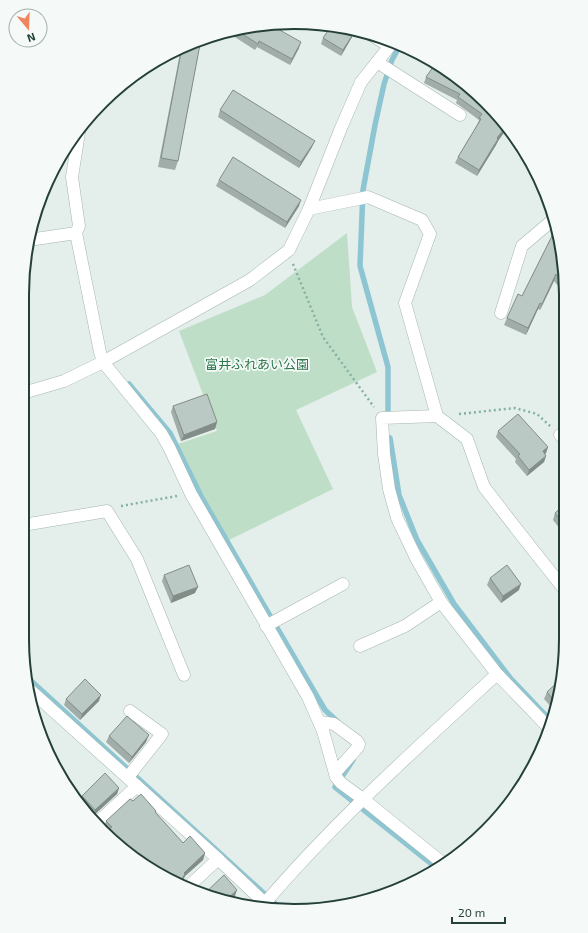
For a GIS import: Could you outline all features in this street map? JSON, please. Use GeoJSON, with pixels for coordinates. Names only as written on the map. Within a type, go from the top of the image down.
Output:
{"type":"FeatureCollection","features":[{"type":"Feature","properties":{"kind":"street"},"geometry":{"type":"LineString","coordinates":[[29,392],[64,381],[108,360],[250,280],[289,250],[309,209],[361,82],[389,47]]}},
{"type":"Feature","properties":{"kind":"street"},"geometry":{"type":"LineString","coordinates":[[377,62],[460,114]]}},
{"type":"Feature","properties":{"kind":"street"},"geometry":{"type":"LineString","coordinates":[[77,142],[72,177],[79,226],[76,233],[100,352],[108,360],[161,433],[191,494],[272,623],[320,722],[337,778],[359,803],[439,860]]}},
{"type":"Feature","properties":{"kind":"street"},"geometry":{"type":"LineString","coordinates":[[309,209],[363,198],[422,220],[430,234],[405,303],[437,416],[467,439],[484,487],[559,583]]}},
{"type":"Feature","properties":{"kind":"street"},"geometry":{"type":"LineString","coordinates":[[501,313],[522,246],[549,223]]}},
{"type":"Feature","properties":{"kind":"street"},"geometry":{"type":"LineString","coordinates":[[35,239],[76,233]]}},
{"type":"Feature","properties":{"kind":"street"},"geometry":{"type":"LineString","coordinates":[[437,416],[382,418],[384,454],[389,489],[397,518],[416,558],[441,602],[497,674],[545,723]]}},
{"type":"Feature","properties":{"kind":"street"},"geometry":{"type":"LineString","coordinates":[[29,524],[107,511],[137,559],[184,675]]}},
{"type":"Feature","properties":{"kind":"street"},"geometry":{"type":"LineString","coordinates":[[272,623],[343,584]]}},
{"type":"Feature","properties":{"kind":"street"},"geometry":{"type":"LineString","coordinates":[[360,646],[405,626],[441,602]]}},
{"type":"Feature","properties":{"kind":"street"},"geometry":{"type":"LineString","coordinates":[[35,694],[268,902],[305,858],[359,803],[497,674]]}},
{"type":"Feature","properties":{"kind":"street"},"geometry":{"type":"LineString","coordinates":[[128,777],[162,734],[130,711]]}},
{"type":"Feature","properties":{"kind":"street"},"geometry":{"type":"LineString","coordinates":[[320,722],[334,724],[359,744],[337,778]]}},
{"type":"Feature","properties":{"kind":"street"},"geometry":{"type":"LineString","coordinates":[[101,820],[137,786]]}},
{"type":"Feature","properties":{"kind":"street"},"geometry":{"type":"LineString","coordinates":[[192,883],[218,859]]}},
{"type":"Feature","properties":{"kind":"path"},"geometry":{"type":"LineString","coordinates":[[289,250],[295,271],[323,337],[382,418]]}},
{"type":"Feature","properties":{"kind":"path"},"geometry":{"type":"LineString","coordinates":[[437,416],[515,408],[537,414],[559,435]]}},
{"type":"Feature","properties":{"kind":"path"},"geometry":{"type":"LineString","coordinates":[[107,511],[118,507],[191,494]]}},
{"type":"Feature","properties":{"kind":"green space","name":"富井ふれあい公園"},"geometry":{"type":"Polygon","coordinates":[[[347,233],[352,307],[377,372],[296,410],[333,489],[229,540],[203,495],[178,444],[217,431],[179,331],[265,295],[347,233]]]}},
{"type":"Feature","properties":{"kind":"building"},"geometry":{"type":"Polygon","coordinates":[[[279,30],[301,42],[292,59],[259,41],[258,44],[242,34],[279,30]]]}},
{"type":"Feature","properties":{"kind":"building"},"geometry":{"type":"Polygon","coordinates":[[[328,31],[352,35],[343,50],[323,38],[328,31]]]}},
{"type":"Feature","properties":{"kind":"building"},"geometry":{"type":"Polygon","coordinates":[[[200,47],[178,161],[161,158],[181,54],[200,47]]]}},
{"type":"Feature","properties":{"kind":"building"},"geometry":{"type":"Polygon","coordinates":[[[432,69],[441,74],[469,95],[493,119],[502,131],[479,170],[458,157],[481,119],[479,118],[482,114],[458,97],[460,94],[426,77],[432,69]]]}},
{"type":"Feature","properties":{"kind":"building"},"geometry":{"type":"Polygon","coordinates":[[[233,90],[315,141],[301,162],[220,110],[233,90]]]}},
{"type":"Feature","properties":{"kind":"building"},"geometry":{"type":"Polygon","coordinates":[[[233,157],[301,200],[287,222],[219,180],[233,157]]]}},
{"type":"Feature","properties":{"kind":"building"},"geometry":{"type":"Polygon","coordinates":[[[552,235],[557,259],[558,276],[556,274],[542,304],[540,303],[528,328],[507,318],[518,294],[522,296],[552,235]]]}},
{"type":"Feature","properties":{"kind":"building"},"geometry":{"type":"Polygon","coordinates":[[[207,394],[217,422],[184,435],[173,406],[207,394]]]}},
{"type":"Feature","properties":{"kind":"building"},"geometry":{"type":"Polygon","coordinates":[[[518,414],[548,447],[543,451],[546,456],[529,470],[518,456],[520,454],[498,431],[518,414]]]}},
{"type":"Feature","properties":{"kind":"building"},"geometry":{"type":"Polygon","coordinates":[[[559,509],[559,518],[555,513],[559,509]]]}},
{"type":"Feature","properties":{"kind":"building"},"geometry":{"type":"Polygon","coordinates":[[[189,565],[198,587],[173,596],[164,575],[189,565]]]}},
{"type":"Feature","properties":{"kind":"building"},"geometry":{"type":"Polygon","coordinates":[[[507,565],[521,584],[503,596],[490,578],[507,565]]]}},
{"type":"Feature","properties":{"kind":"building"},"geometry":{"type":"Polygon","coordinates":[[[85,679],[101,695],[82,714],[66,699],[85,679]]]}},
{"type":"Feature","properties":{"kind":"building"},"geometry":{"type":"Polygon","coordinates":[[[555,684],[552,698],[547,692],[555,684]]]}},
{"type":"Feature","properties":{"kind":"building"},"geometry":{"type":"Polygon","coordinates":[[[127,716],[149,735],[132,757],[109,736],[127,716]]]}},
{"type":"Feature","properties":{"kind":"building"},"geometry":{"type":"Polygon","coordinates":[[[105,773],[119,788],[95,810],[82,796],[105,773]]]}},
{"type":"Feature","properties":{"kind":"building"},"geometry":{"type":"Polygon","coordinates":[[[141,794],[183,843],[190,836],[205,853],[184,873],[183,880],[147,859],[119,838],[110,829],[112,827],[106,821],[130,799],[133,801],[141,794]]]}},
{"type":"Feature","properties":{"kind":"building"},"geometry":{"type":"Polygon","coordinates":[[[224,875],[237,890],[230,896],[208,890],[224,875]]]}},
{"type":"Feature","properties":{"kind":"waterway"},"geometry":{"type":"LineString","coordinates":[[388,410],[388,367],[360,266],[363,190],[384,84],[392,60],[397,50]]}},
{"type":"Feature","properties":{"kind":"waterway"},"geometry":{"type":"LineString","coordinates":[[129,384],[170,433],[201,496],[262,602],[325,710],[338,722]]}},
{"type":"Feature","properties":{"kind":"waterway"},"geometry":{"type":"LineString","coordinates":[[390,438],[399,495],[417,540],[454,604],[511,679],[547,717]]}},
{"type":"Feature","properties":{"kind":"waterway"},"geometry":{"type":"LineString","coordinates":[[32,682],[274,903]]}},
{"type":"Feature","properties":{"kind":"waterway"},"geometry":{"type":"LineString","coordinates":[[353,760],[335,787],[432,864]]}}]}
